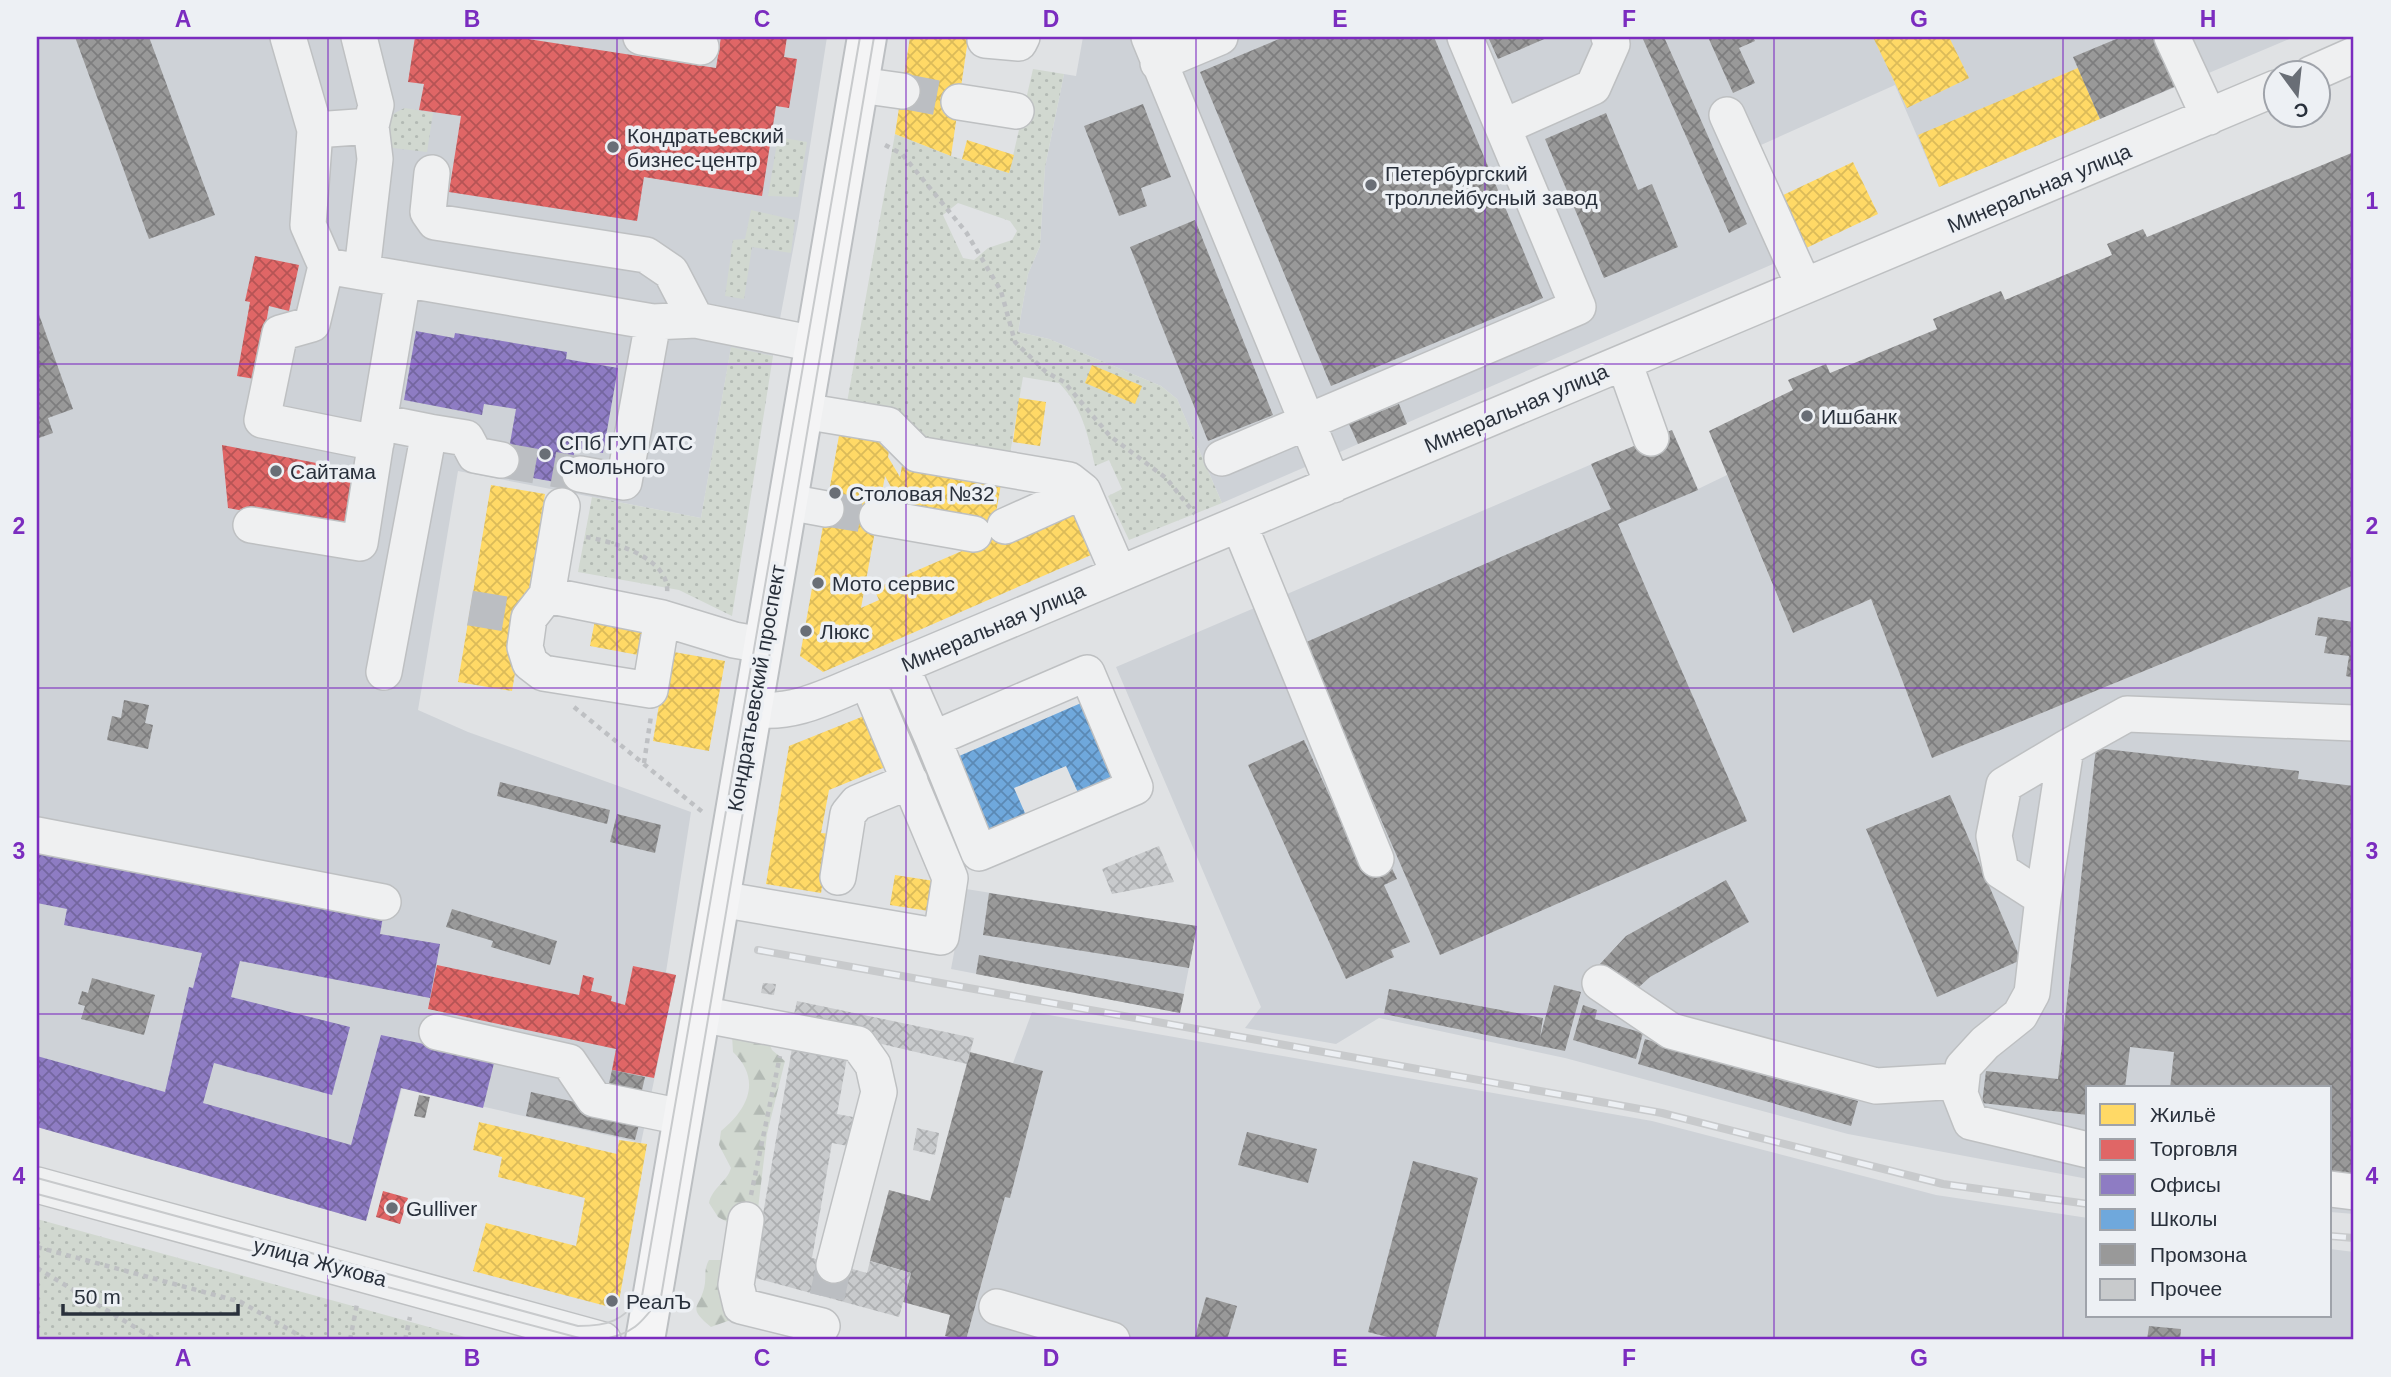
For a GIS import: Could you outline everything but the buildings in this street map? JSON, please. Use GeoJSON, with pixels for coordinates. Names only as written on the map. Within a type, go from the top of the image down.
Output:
{"type":"FeatureCollection","features":[{"type":"Feature","properties":{"kind":"main road","name":"Кондратьевский проспект"},"geometry":{"type":"LineString","coordinates":[[645,1340],[867,37]]}},
{"type":"Feature","properties":{"kind":"street"},"geometry":{"type":"LineString","coordinates":[[359,37],[376,105],[371,126],[375,159],[362,271]]}},
{"type":"Feature","properties":{"kind":"street"},"geometry":{"type":"LineString","coordinates":[[641,37],[701,47]]}},
{"type":"Feature","properties":{"kind":"street"},"geometry":{"type":"LineString","coordinates":[[985,40],[1009,44],[1019,43],[1022,37]]}},
{"type":"Feature","properties":{"kind":"street"},"geometry":{"type":"LineString","coordinates":[[1220,37],[1153,50],[1333,485]]}},
{"type":"Feature","properties":{"kind":"street"},"geometry":{"type":"LineString","coordinates":[[1222,458],[1578,307],[1465,37]]}},
{"type":"Feature","properties":{"kind":"street"},"geometry":{"type":"LineString","coordinates":[[1503,127],[1592,88],[1612,44],[1609,37]]}},
{"type":"Feature","properties":{"kind":"street"},"geometry":{"type":"LineString","coordinates":[[2172,37],[2209,117]]}},
{"type":"Feature","properties":{"kind":"street"},"geometry":{"type":"LineString","coordinates":[[292,38],[315,130],[308,225],[326,266],[312,324],[280,333],[262,420],[377,433],[429,432],[466,438],[475,455],[501,460]]}},
{"type":"Feature","properties":{"kind":"street"},"geometry":{"type":"LineString","coordinates":[[2332,60],[2348,50]]}},
{"type":"Feature","properties":{"kind":"street"},"geometry":{"type":"LineString","coordinates":[[859,85],[902,91]]}},
{"type":"Feature","properties":{"kind":"street","name":"Минеральная улица"},"geometry":{"type":"LineString","coordinates":[[752,709],[776,711],[797,708],[867,680],[2262,94]]}},
{"type":"Feature","properties":{"kind":"street"},"geometry":{"type":"LineString","coordinates":[[959,102],[1016,111]]}},
{"type":"Feature","properties":{"kind":"street"},"geometry":{"type":"LineString","coordinates":[[1727,115],[1804,286]]}},
{"type":"Feature","properties":{"kind":"street"},"geometry":{"type":"LineString","coordinates":[[315,130],[371,126]]}},
{"type":"Feature","properties":{"kind":"street"},"geometry":{"type":"LineString","coordinates":[[432,173],[428,212],[435,222],[646,255],[671,272],[696,320]]}},
{"type":"Feature","properties":{"kind":"street"},"geometry":{"type":"LineString","coordinates":[[326,266],[653,322],[696,320],[815,344]]}},
{"type":"Feature","properties":{"kind":"street"},"geometry":{"type":"LineString","coordinates":[[251,525],[360,543],[403,279]]}},
{"type":"Feature","properties":{"kind":"street"},"geometry":{"type":"LineString","coordinates":[[580,474],[624,482],[653,322]]}},
{"type":"Feature","properties":{"kind":"street"},"geometry":{"type":"LineString","coordinates":[[1624,362],[1651,438]]}},
{"type":"Feature","properties":{"kind":"street"},"geometry":{"type":"LineString","coordinates":[[803,411],[888,425],[917,454],[1069,480],[1083,491],[1119,574]]}},
{"type":"Feature","properties":{"kind":"street"},"geometry":{"type":"LineString","coordinates":[[384,672],[429,432]]}},
{"type":"Feature","properties":{"kind":"street"},"geometry":{"type":"LineString","coordinates":[[877,517],[990,530],[1083,491]]}},
{"type":"Feature","properties":{"kind":"street"},"geometry":{"type":"LineString","coordinates":[[788,502],[826,509]]}},
{"type":"Feature","properties":{"kind":"street"},"geometry":{"type":"LineString","coordinates":[[562,506],[524,647],[530,663],[542,673],[650,690],[665,603]]}},
{"type":"Feature","properties":{"kind":"street"},"geometry":{"type":"LineString","coordinates":[[1240,524],[1376,859]]}},
{"type":"Feature","properties":{"kind":"street"},"geometry":{"type":"LineString","coordinates":[[533,610],[665,603],[734,640],[763,645]]}},
{"type":"Feature","properties":{"kind":"street"},"geometry":{"type":"LineString","coordinates":[[901,666],[979,853],[1135,787],[1087,673],[926,723]]}},
{"type":"Feature","properties":{"kind":"street"},"geometry":{"type":"LineString","coordinates":[[720,900],[941,937],[950,878],[867,680]]}},
{"type":"Feature","properties":{"kind":"street"},"geometry":{"type":"LineString","coordinates":[[2043,898],[2001,871],[1994,836],[2004,785],[2066,748],[2127,714],[2354,723]]}},
{"type":"Feature","properties":{"kind":"street"},"geometry":{"type":"LineString","coordinates":[[2066,748],[2043,898],[2032,993],[2021,1015],[1985,1043],[1964,1068],[1960,1094],[1971,1122],[2086,1150]]}},
{"type":"Feature","properties":{"kind":"street"},"geometry":{"type":"LineString","coordinates":[[838,877],[848,814],[857,803],[910,781]]}},
{"type":"Feature","properties":{"kind":"street"},"geometry":{"type":"LineString","coordinates":[[37,835],[383,902]]}},
{"type":"Feature","properties":{"kind":"street"},"geometry":{"type":"LineString","coordinates":[[1600,983],[1671,1031],[1876,1086],[1960,1081]]}},
{"type":"Feature","properties":{"kind":"street"},"geometry":{"type":"LineString","coordinates":[[700,1014],[858,1044],[873,1065],[878,1092],[826,1317],[741,1306],[736,1285],[746,1220]]}},
{"type":"Feature","properties":{"kind":"street"},"geometry":{"type":"LineString","coordinates":[[437,1032],[569,1062],[594,1099],[682,1117]]}},
{"type":"Feature","properties":{"kind":"street","name":"улица Жукова"},"geometry":{"type":"LineString","coordinates":[[37,1185],[603,1340]]}},
{"type":"Feature","properties":{"kind":"street"},"geometry":{"type":"LineString","coordinates":[[2332,1189],[2354,1192]]}},
{"type":"Feature","properties":{"kind":"street"},"geometry":{"type":"LineString","coordinates":[[997,1307],[1112,1340]]}},
{"type":"Feature","properties":{"kind":"path"},"geometry":{"type":"LineString","coordinates":[[886,145],[902,154],[966,232],[1001,291],[1015,342],[1046,372],[1064,382],[1110,436],[1166,478],[1199,520]]}},
{"type":"Feature","properties":{"kind":"path"},"geometry":{"type":"LineString","coordinates":[[596,539],[636,550],[660,573],[665,603]]}},
{"type":"Feature","properties":{"kind":"path"},"geometry":{"type":"LineString","coordinates":[[542,673],[565,700],[706,814]]}},
{"type":"Feature","properties":{"kind":"path"},"geometry":{"type":"LineString","coordinates":[[644,764],[654,701],[650,690]]}},
{"type":"Feature","properties":{"kind":"path"},"geometry":{"type":"LineString","coordinates":[[746,1220],[785,1031]]}},
{"type":"Feature","properties":{"kind":"path"},"geometry":{"type":"LineString","coordinates":[[37,1247],[241,1302],[307,1340]]}},
{"type":"Feature","properties":{"kind":"path"},"geometry":{"type":"LineString","coordinates":[[37,1268],[156,1340]]}},
{"type":"Feature","properties":{"kind":"path"},"geometry":{"type":"LineString","coordinates":[[350,1340],[357,1304]]}},
{"type":"Feature","properties":{"kind":"path"},"geometry":{"type":"LineString","coordinates":[[405,1340],[410,1317]]}},
{"type":"Feature","properties":{"kind":"shaded area"},"geometry":{"type":"Polygon","coordinates":[[[37,37],[827,37],[798,223],[773,356],[731,348],[701,518],[458,471],[418,710],[468,732],[691,812],[666,972],[676,975],[641,1143],[402,1088],[366,1221],[37,1127],[37,37]]]}},
{"type":"Feature","properties":{"kind":"shaded area"},"geometry":{"type":"Polygon","coordinates":[[[1083,37],[2294,37],[1939,187],[1895,85],[1752,149],[1796,254],[1222,503],[1177,399],[1161,386],[1049,339],[1018,332],[1028,274],[1040,246],[1045,167],[1064,74],[1076,76],[1083,37]]]}},
{"type":"Feature","properties":{"kind":"shaded area"},"geometry":{"type":"Polygon","coordinates":[[[1672,430],[1698,489],[1727,475],[1793,633],[1871,599],[1932,758],[2354,585],[2354,1214],[2332,1212],[2332,1086],[2086,1086],[2086,1179],[1848,1134],[1565,1058],[1379,1018],[1336,1044],[1245,1028],[1261,1007],[1116,667],[1672,430]]]}},
{"type":"Feature","properties":{"kind":"shaded area"},"geometry":{"type":"Polygon","coordinates":[[[966,889],[1197,926],[1180,1013],[951,969],[966,889]]]}},
{"type":"Feature","properties":{"kind":"shaded area"},"geometry":{"type":"Polygon","coordinates":[[[1032,1012],[1652,1121],[1936,1195],[2086,1218],[2086,1318],[2332,1318],[2332,1249],[2354,1252],[2354,1340],[966,1340],[1005,1197],[1010,1197],[1043,1072],[1013,1063],[1032,1012]]]}},
{"type":"Feature","properties":{"kind":"green space"},"geometry":{"type":"Polygon","coordinates":[[[1033,69],[1064,74],[1045,167],[1040,246],[1028,274],[1018,332],[1049,339],[1161,386],[1177,399],[1222,503],[1129,540],[1108,496],[1122,489],[1109,460],[1095,466],[1079,411],[1059,383],[1023,377],[1010,454],[929,442],[903,415],[846,408],[895,134],[951,156],[1009,173],[1033,69]],[[958,203],[943,215],[963,258],[974,260],[988,248],[1012,240],[1017,231],[1010,221],[958,203]]]}},
{"type":"Feature","properties":{"kind":"green space"},"geometry":{"type":"Polygon","coordinates":[[[405,108],[433,113],[427,152],[393,148],[389,141],[386,129],[389,119],[405,108]]]}},
{"type":"Feature","properties":{"kind":"green space"},"geometry":{"type":"Polygon","coordinates":[[[778,137],[807,142],[798,197],[768,196],[778,137]]]}},
{"type":"Feature","properties":{"kind":"green space"},"geometry":{"type":"Polygon","coordinates":[[[751,210],[795,220],[791,253],[752,247],[744,299],[725,296],[733,240],[745,239],[751,210]]]}},
{"type":"Feature","properties":{"kind":"green space"},"geometry":{"type":"Polygon","coordinates":[[[731,347],[773,356],[732,616],[679,590],[578,572],[592,497],[701,518],[731,347]]]}},
{"type":"Feature","properties":{"kind":"green space"},"geometry":{"type":"Polygon","coordinates":[[[762,1026],[772,1050],[785,1061],[767,1134],[757,1217],[740,1229],[718,1217],[709,1203],[731,1168],[719,1145],[721,1131],[738,1113],[748,1094],[747,1073],[733,1052],[732,1035],[762,1026]]]}},
{"type":"Feature","properties":{"kind":"green space"},"geometry":{"type":"Polygon","coordinates":[[[37,1219],[476,1340],[37,1340],[37,1219]]]}},
{"type":"Feature","properties":{"kind":"green space"},"geometry":{"type":"Polygon","coordinates":[[[709,1260],[725,1260],[739,1317],[711,1327],[696,1310],[709,1260]]]}},
{"type":"Feature","properties":{"kind":"tunnel"},"geometry":{"type":"LineString","coordinates":[[902,91],[959,102]]}},
{"type":"Feature","properties":{"kind":"tunnel"},"geometry":{"type":"LineString","coordinates":[[501,460],[580,474]]}},
{"type":"Feature","properties":{"kind":"tunnel"},"geometry":{"type":"LineString","coordinates":[[826,509],[877,517]]}},
{"type":"Feature","properties":{"kind":"tunnel"},"geometry":{"type":"LineString","coordinates":[[470,608],[524,617]]}},
{"type":"Feature","properties":{"kind":"tunnel"},"geometry":{"type":"LineString","coordinates":[[827,1297],[834,1265]]}},
{"type":"Feature","properties":{"kind":"tram line"},"geometry":{"type":"LineString","coordinates":[[37,1178],[578,1326],[598,1325],[614,1320],[628,1311],[642,1296],[860,37]]}},
{"type":"Feature","properties":{"kind":"tram line"},"geometry":{"type":"LineString","coordinates":[[597,1340],[619,1335],[635,1327],[661,1297],[874,37]]}},
{"type":"Feature","properties":{"kind":"tram line"},"geometry":{"type":"LineString","coordinates":[[37,1194],[587,1340]]}},
{"type":"Feature","properties":{"kind":"railway"},"geometry":{"type":"LineString","coordinates":[[758,950],[1662,1113],[1943,1184],[2086,1204]]}},
{"type":"Feature","properties":{"kind":"railway"},"geometry":{"type":"LineString","coordinates":[[2332,1236],[2354,1238]]}},
{"type":"Feature","properties":{"kind":"place","name":"Кондратьевский бизнес-центр"},"geometry":{"type":"Point","coordinates":[613,147]}},
{"type":"Feature","properties":{"kind":"place","name":"Петербургский троллейбусный завод"},"geometry":{"type":"Point","coordinates":[1371,185]}},
{"type":"Feature","properties":{"kind":"place","name":"Ишбанк"},"geometry":{"type":"Point","coordinates":[1807,416]}},
{"type":"Feature","properties":{"kind":"place","name":"СПб ГУП АТС Смольного"},"geometry":{"type":"Point","coordinates":[545,454]}},
{"type":"Feature","properties":{"kind":"place","name":"Сайтама"},"geometry":{"type":"Point","coordinates":[276,471]}},
{"type":"Feature","properties":{"kind":"place","name":"Столовая №32"},"geometry":{"type":"Point","coordinates":[835,493]}},
{"type":"Feature","properties":{"kind":"place","name":"Мото сервис"},"geometry":{"type":"Point","coordinates":[818,583]}},
{"type":"Feature","properties":{"kind":"place","name":"Люкс"},"geometry":{"type":"Point","coordinates":[806,631]}},
{"type":"Feature","properties":{"kind":"place","name":"Gulliver"},"geometry":{"type":"Point","coordinates":[392,1208]}},
{"type":"Feature","properties":{"kind":"place","name":"РеалЪ"},"geometry":{"type":"Point","coordinates":[612,1301]}}]}
